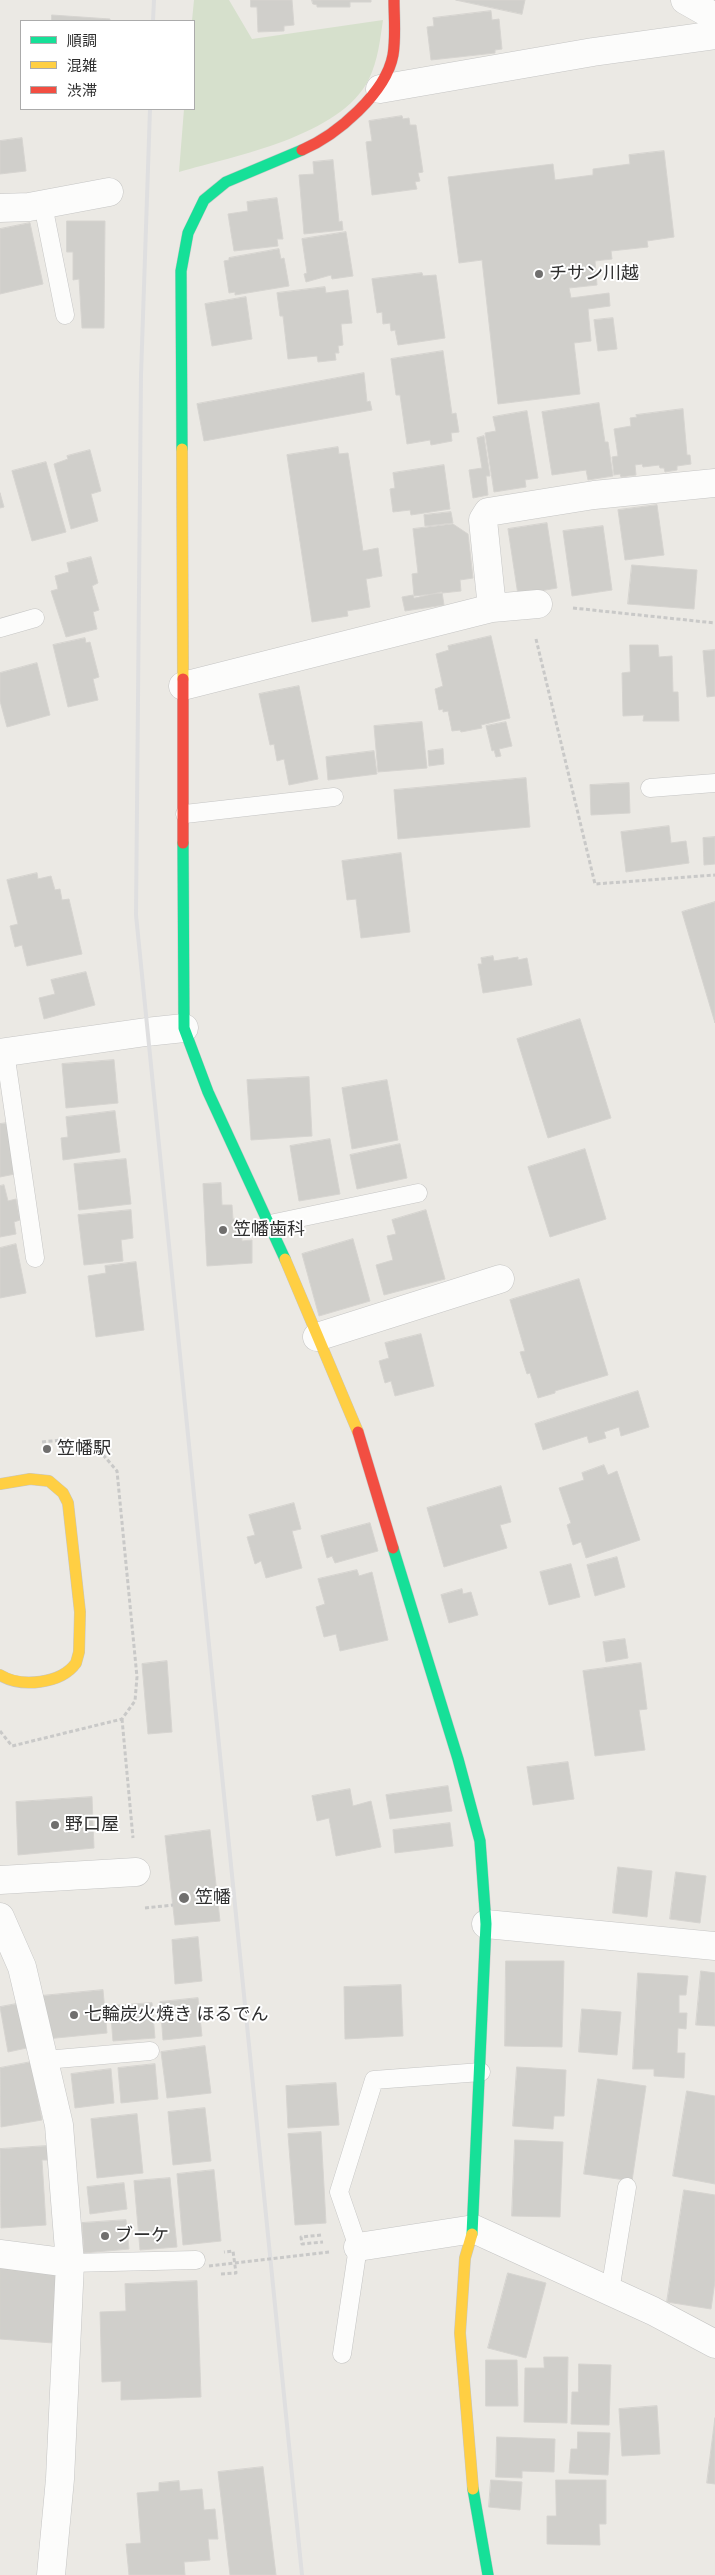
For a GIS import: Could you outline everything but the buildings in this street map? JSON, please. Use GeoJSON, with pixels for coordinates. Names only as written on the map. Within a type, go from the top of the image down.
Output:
{"type":"FeatureCollection","features":[{"type":"Feature","properties":{"kind":"street"},"geometry":{"type":"LineString","coordinates":[[394,0],[393,55],[380,89],[349,120],[307,148],[226,182],[204,200],[188,233],[181,271],[185,814],[184,1028],[208,1092],[270,1224],[360,1438],[458,1759],[480,1841],[486,1924],[481,2072],[474,2229],[465,2258],[460,2333],[470,2474],[488,2575]]}},
{"type":"Feature","properties":{"kind":"street"},"geometry":{"type":"LineString","coordinates":[[685,0],[715,17]]}},
{"type":"Feature","properties":{"kind":"street"},"geometry":{"type":"LineString","coordinates":[[380,89],[593,52],[715,35]]}},
{"type":"Feature","properties":{"kind":"street"},"geometry":{"type":"LineString","coordinates":[[0,208],[43,205],[109,192]]}},
{"type":"Feature","properties":{"kind":"street"},"geometry":{"type":"LineString","coordinates":[[492,608],[483,520],[488,512],[594,495],[715,483]]}},
{"type":"Feature","properties":{"kind":"street"},"geometry":{"type":"LineString","coordinates":[[183,686],[492,608],[533,604]]}},
{"type":"Feature","properties":{"kind":"street"},"geometry":{"type":"LineString","coordinates":[[2,1053],[184,1028]]}},
{"type":"Feature","properties":{"kind":"street"},"geometry":{"type":"LineString","coordinates":[[317,1336],[500,1279]]}},
{"type":"Feature","properties":{"kind":"street"},"geometry":{"type":"LineString","coordinates":[[0,1484],[36,1479],[49,1481],[65,1492],[68,1502],[81,1637],[77,1662],[69,1672],[59,1677],[24,1684],[8,1681],[0,1674]]}},
{"type":"Feature","properties":{"kind":"street"},"geometry":{"type":"LineString","coordinates":[[0,1880],[136,1872]]}},
{"type":"Feature","properties":{"kind":"street"},"geometry":{"type":"LineString","coordinates":[[0,1917],[22,1967],[59,2125],[70,2263],[61,2469],[51,2575]]}},
{"type":"Feature","properties":{"kind":"street"},"geometry":{"type":"LineString","coordinates":[[486,1924],[715,1946]]}},
{"type":"Feature","properties":{"kind":"street"},"geometry":{"type":"LineString","coordinates":[[358,2247],[474,2229],[652,2311],[715,2344]]}},
{"type":"Feature","properties":{"kind":"street"},"geometry":{"type":"LineString","coordinates":[[0,2254],[70,2263]]}},
{"type":"Feature","properties":{"kind":"lane"},"geometry":{"type":"LineString","coordinates":[[43,205],[65,315]]}},
{"type":"Feature","properties":{"kind":"lane"},"geometry":{"type":"LineString","coordinates":[[0,628],[35,618]]}},
{"type":"Feature","properties":{"kind":"lane"},"geometry":{"type":"LineString","coordinates":[[650,788],[715,783]]}},
{"type":"Feature","properties":{"kind":"lane"},"geometry":{"type":"LineString","coordinates":[[185,814],[334,797]]}},
{"type":"Feature","properties":{"kind":"lane"},"geometry":{"type":"LineString","coordinates":[[2,1053],[35,1258]]}},
{"type":"Feature","properties":{"kind":"lane"},"geometry":{"type":"LineString","coordinates":[[270,1224],[418,1193]]}},
{"type":"Feature","properties":{"kind":"lane"},"geometry":{"type":"LineString","coordinates":[[45,2060],[150,2051]]}},
{"type":"Feature","properties":{"kind":"lane"},"geometry":{"type":"LineString","coordinates":[[342,2354],[358,2247],[339,2192],[374,2080],[481,2072]]}},
{"type":"Feature","properties":{"kind":"lane"},"geometry":{"type":"LineString","coordinates":[[610,2291],[627,2187]]}},
{"type":"Feature","properties":{"kind":"lane"},"geometry":{"type":"LineString","coordinates":[[70,2263],[202,2263]]}},
{"type":"Feature","properties":{"kind":"path"},"geometry":{"type":"LineString","coordinates":[[715,623],[533,604],[595,884],[715,875]]}},
{"type":"Feature","properties":{"kind":"path"},"geometry":{"type":"LineString","coordinates":[[0,1731],[12,1746],[122,1719],[136,1872]]}},
{"type":"Feature","properties":{"kind":"path"},"geometry":{"type":"LineString","coordinates":[[302,2244],[329,2242]]}},
{"type":"Feature","properties":{"kind":"path"},"geometry":{"type":"LineString","coordinates":[[202,2263],[330,2252],[329,2247]]}},
{"type":"Feature","properties":{"kind":"green space"},"geometry":{"type":"Polygon","coordinates":[[[194,0],[229,0],[252,39],[383,20],[377,57],[369,79],[355,99],[335,115],[311,129],[284,141],[256,151],[179,172],[184,110],[195,110],[195,20],[192,20],[194,0]]]}},
{"type":"Feature","properties":{"kind":"railway"},"geometry":{"type":"LineString","coordinates":[[153,20],[154,0]]}},
{"type":"Feature","properties":{"kind":"railway"},"geometry":{"type":"LineString","coordinates":[[150,110],[141,375],[136,915],[302,2575]]}},
{"type":"Feature","properties":{"kind":"traffic: fast"},"geometry":{"type":"LineString","coordinates":[[182,449],[181,271],[188,233],[204,200],[226,182],[302,150]]}},
{"type":"Feature","properties":{"kind":"traffic: fast"},"geometry":{"type":"LineString","coordinates":[[183,843],[184,1028],[208,1092],[285,1259]]}},
{"type":"Feature","properties":{"kind":"traffic: fast"},"geometry":{"type":"LineString","coordinates":[[393,1548],[458,1759],[480,1841],[486,1924],[472,2234]]}},
{"type":"Feature","properties":{"kind":"traffic: fast"},"geometry":{"type":"LineString","coordinates":[[473,2489],[488,2575]]}},
{"type":"Feature","properties":{"kind":"traffic: slow"},"geometry":{"type":"LineString","coordinates":[[182,449],[183,679]]}},
{"type":"Feature","properties":{"kind":"traffic: slow"},"geometry":{"type":"LineString","coordinates":[[285,1259],[358,1432]]}},
{"type":"Feature","properties":{"kind":"traffic: slow"},"geometry":{"type":"LineString","coordinates":[[0,1484],[30,1479],[49,1481],[63,1493],[68,1503],[80,1612],[79,1652],[76,1663],[69,1670],[61,1676],[40,1682],[19,1682],[0,1675]]}},
{"type":"Feature","properties":{"kind":"traffic: slow"},"geometry":{"type":"LineString","coordinates":[[472,2234],[465,2258],[460,2333],[473,2489]]}},
{"type":"Feature","properties":{"kind":"traffic: jam"},"geometry":{"type":"LineString","coordinates":[[302,150],[316,143],[344,123],[358,111],[381,84],[389,69],[393,55],[395,34],[394,0]]}},
{"type":"Feature","properties":{"kind":"traffic: jam"},"geometry":{"type":"LineString","coordinates":[[183,679],[183,843]]}},
{"type":"Feature","properties":{"kind":"traffic: jam"},"geometry":{"type":"LineString","coordinates":[[358,1432],[393,1548]]}},
{"type":"Feature","properties":{"kind":"place","name":"チサン川越"},"geometry":{"type":"Point","coordinates":[539,274]}},
{"type":"Feature","properties":{"kind":"place","name":"笠幡歯科"},"geometry":{"type":"Point","coordinates":[223,1230]}},
{"type":"Feature","properties":{"kind":"place","name":"笠幡駅"},"geometry":{"type":"Point","coordinates":[47,1449]}},
{"type":"Feature","properties":{"kind":"place","name":"野口屋"},"geometry":{"type":"Point","coordinates":[55,1825]}},
{"type":"Feature","properties":{"kind":"place","name":"笠幡"},"geometry":{"type":"Point","coordinates":[184,1898]}},
{"type":"Feature","properties":{"kind":"place","name":"七輪炭火焼き ほるでん"},"geometry":{"type":"Point","coordinates":[74,2015]}},
{"type":"Feature","properties":{"kind":"place","name":"ブーケ"},"geometry":{"type":"Point","coordinates":[105,2236]}}]}
